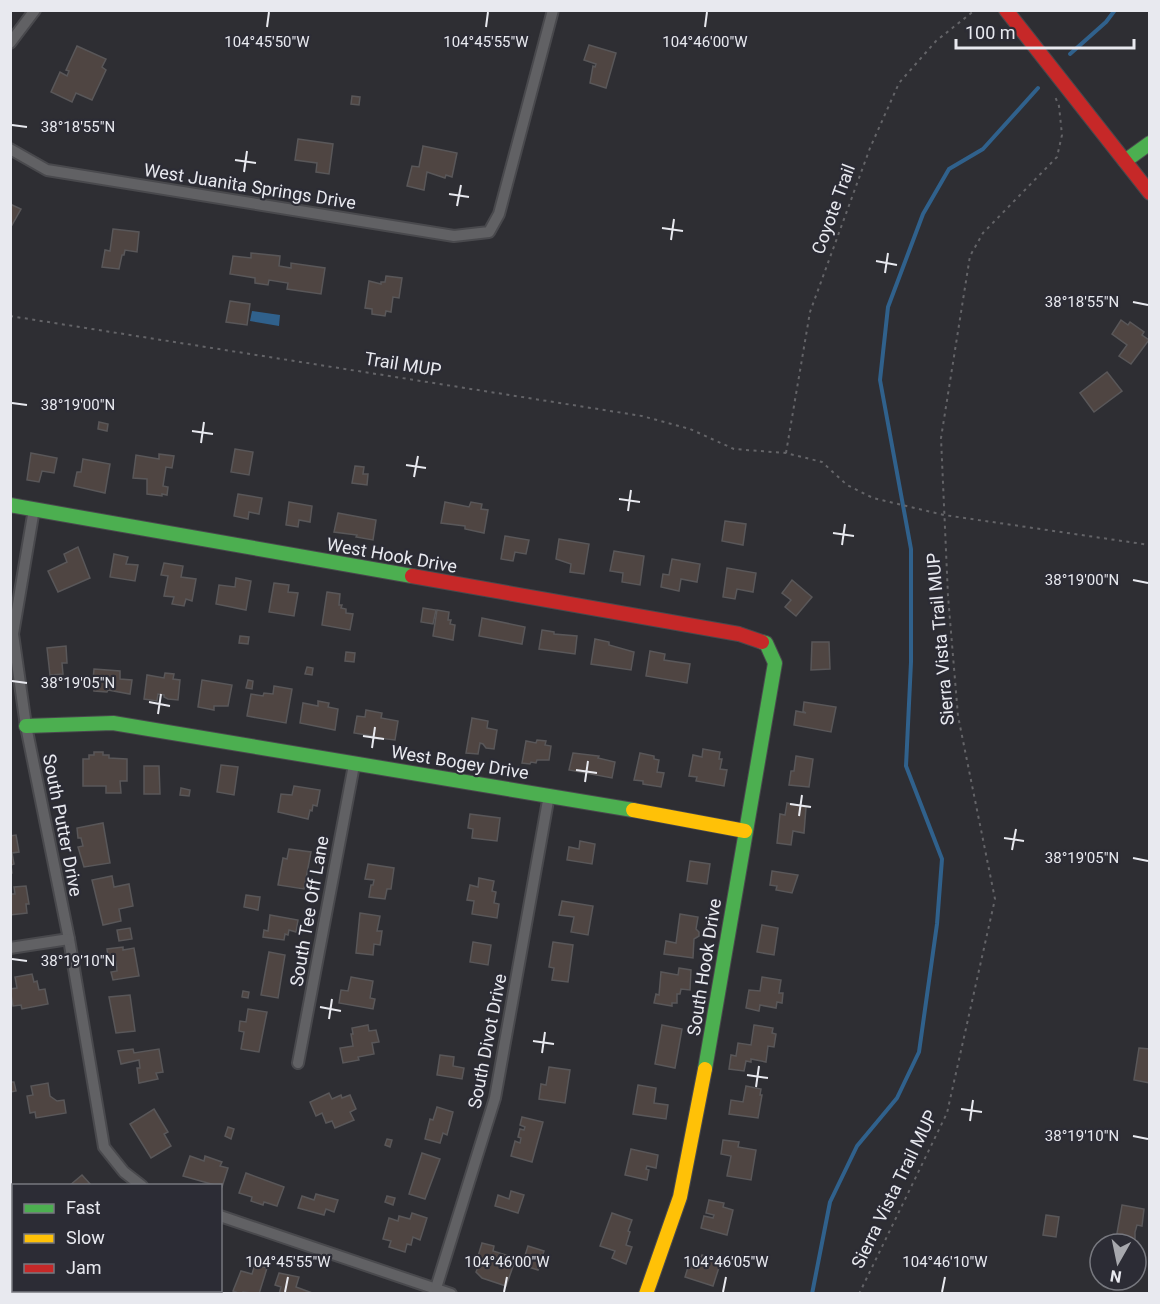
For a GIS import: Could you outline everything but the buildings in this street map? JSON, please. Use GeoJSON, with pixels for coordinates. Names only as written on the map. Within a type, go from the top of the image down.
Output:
{"type":"FeatureCollection","features":[{"type":"Feature","properties":{"kind":"street"},"geometry":{"type":"LineString","coordinates":[[10,43],[35,10]]}},
{"type":"Feature","properties":{"kind":"street","name":"West Juanita Springs Drive"},"geometry":{"type":"LineString","coordinates":[[10,149],[47,170],[454,236],[489,232],[499,214],[553,10]]}},
{"type":"Feature","properties":{"kind":"street"},"geometry":{"type":"LineString","coordinates":[[1006,10],[1149,193]]}},
{"type":"Feature","properties":{"kind":"street"},"geometry":{"type":"LineString","coordinates":[[1125,161],[1149,143]]}},
{"type":"Feature","properties":{"kind":"street","name":"West Hook Drive"},"geometry":{"type":"LineString","coordinates":[[10,505],[739,634],[766,643]]}},
{"type":"Feature","properties":{"kind":"street","name":"South Putter Drive"},"geometry":{"type":"LineString","coordinates":[[34,509],[13,634],[26,726],[69,939],[105,1147],[124,1172],[141,1184]]}},
{"type":"Feature","properties":{"kind":"street","name":"South Hook Drive"},"geometry":{"type":"LineString","coordinates":[[646,1293],[680,1197],[705,1070],[775,663],[766,643]]}},
{"type":"Feature","properties":{"kind":"street","name":"West Bogey Drive"},"geometry":{"type":"LineString","coordinates":[[26,726],[113,723],[354,765],[549,795],[745,831]]}},
{"type":"Feature","properties":{"kind":"street","name":"South Tee Off Lane"},"geometry":{"type":"LineString","coordinates":[[298,1063],[354,765]]}},
{"type":"Feature","properties":{"kind":"street","name":"South Divot Drive"},"geometry":{"type":"LineString","coordinates":[[436,1288],[495,1098],[549,795]]}},
{"type":"Feature","properties":{"kind":"street"},"geometry":{"type":"LineString","coordinates":[[10,948],[69,939]]}},
{"type":"Feature","properties":{"kind":"street"},"geometry":{"type":"LineString","coordinates":[[222,1217],[451,1293]]}},
{"type":"Feature","properties":{"kind":"path","name":"Coyote Trail"},"geometry":{"type":"LineString","coordinates":[[786,453],[810,312],[870,148],[900,83],[936,41],[975,10]]}},
{"type":"Feature","properties":{"kind":"path","name":"Sierra Vista Trail MUP"},"geometry":{"type":"LineString","coordinates":[[859,1293],[947,1113],[995,899],[958,716],[948,596],[941,438],[970,256],[983,234],[1057,157],[1062,135],[1059,106],[1051,86]]}},
{"type":"Feature","properties":{"kind":"path","name":"Trail MUP"},"geometry":{"type":"LineString","coordinates":[[10,316],[642,416],[690,429],[734,449],[786,453],[822,462],[847,485],[873,498],[944,515],[1149,545]]}},
{"type":"Feature","properties":{"kind":"water"},"geometry":{"type":"Polygon","coordinates":[[[252,311],[280,315],[279,326],[250,321],[252,311]]]}},
{"type":"Feature","properties":{"kind":"waterway"},"geometry":{"type":"LineString","coordinates":[[1070,54],[1106,22],[1115,10]]}},
{"type":"Feature","properties":{"kind":"waterway"},"geometry":{"type":"LineString","coordinates":[[812,1294],[830,1202],[857,1146],[897,1098],[919,1052],[937,924],[942,859],[906,766],[911,662],[911,549],[880,380],[888,307],[923,214],[949,169],[983,149],[1038,88]]}},
{"type":"Feature","properties":{"kind":"traffic: fast"},"geometry":{"type":"LineString","coordinates":[[1125,161],[1150,143]]}},
{"type":"Feature","properties":{"kind":"traffic: fast"},"geometry":{"type":"LineString","coordinates":[[10,505],[412,576]]}},
{"type":"Feature","properties":{"kind":"traffic: fast"},"geometry":{"type":"LineString","coordinates":[[705,1069],[775,663],[766,643],[762,642]]}},
{"type":"Feature","properties":{"kind":"traffic: fast"},"geometry":{"type":"LineString","coordinates":[[26,726],[113,723],[633,810]]}},
{"type":"Feature","properties":{"kind":"traffic: slow"},"geometry":{"type":"LineString","coordinates":[[633,810],[745,831]]}},
{"type":"Feature","properties":{"kind":"traffic: slow"},"geometry":{"type":"LineString","coordinates":[[646,1294],[680,1197],[705,1069]]}},
{"type":"Feature","properties":{"kind":"traffic: jam"},"geometry":{"type":"LineString","coordinates":[[1006,10],[1150,193]]}},
{"type":"Feature","properties":{"kind":"traffic: jam"},"geometry":{"type":"LineString","coordinates":[[412,576],[739,634],[762,642]]}}]}
